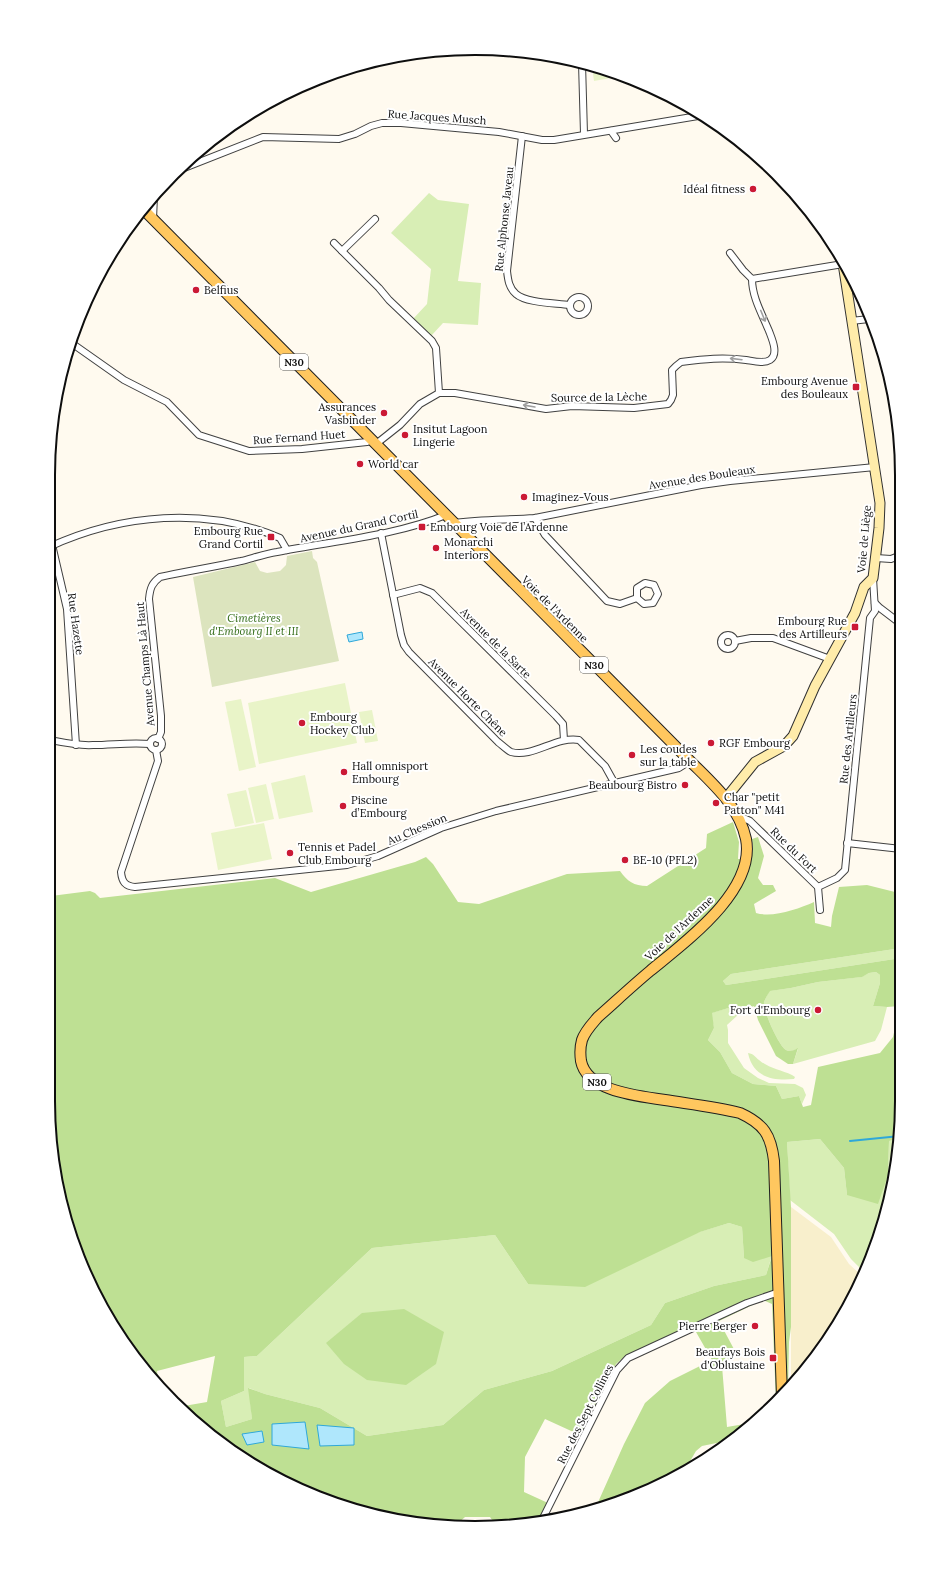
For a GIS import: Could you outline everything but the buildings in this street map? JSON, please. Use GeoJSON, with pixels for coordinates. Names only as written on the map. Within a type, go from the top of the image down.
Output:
{"type":"FeatureCollection","features":[{"type":"Feature","properties":{"kind":"main road","name":"Voie de l'Ardenne"},"geometry":{"type":"LineString","coordinates":[[147,213],[726,798],[737,815],[743,830],[746,849],[743,871],[735,888],[726,901],[707,921],[598,1018],[586,1032],[582,1040],[580,1054],[582,1064],[587,1074],[596,1082],[611,1089],[634,1095],[740,1113],[753,1119],[766,1132],[773,1148],[779,1292]]}},
{"type":"Feature","properties":{"kind":"main road","name":"N30"},"geometry":{"type":"LineString","coordinates":[[779,1292],[782,1388]]}},
{"type":"Feature","properties":{"kind":"street"},"geometry":{"type":"LineString","coordinates":[[582,69],[584,134]]}},
{"type":"Feature","properties":{"kind":"street","name":"Rue Jacques Musch"},"geometry":{"type":"LineString","coordinates":[[191,165],[264,137],[340,139],[371,126],[382,124],[401,123],[499,132],[554,140],[694,117]]}},
{"type":"Feature","properties":{"kind":"street"},"geometry":{"type":"LineString","coordinates":[[611,131],[616,138]]}},
{"type":"Feature","properties":{"kind":"street","name":"Rue Alphonse Javeau"},"geometry":{"type":"LineString","coordinates":[[522,136],[507,271],[508,283],[516,294],[523,298],[569,305]]}},
{"type":"Feature","properties":{"kind":"street"},"geometry":{"type":"LineString","coordinates":[[153,219],[154,205]]}},
{"type":"Feature","properties":{"kind":"street"},"geometry":{"type":"LineString","coordinates":[[342,251],[375,219]]}},
{"type":"Feature","properties":{"kind":"street"},"geometry":{"type":"LineString","coordinates":[[334,243],[379,288],[388,300],[432,341],[436,348],[439,392],[420,404],[400,425],[374,442]]}},
{"type":"Feature","properties":{"kind":"street"},"geometry":{"type":"LineString","coordinates":[[730,253],[752,279],[836,261]]}},
{"type":"Feature","properties":{"kind":"street","name":"Voie de Liège"},"geometry":{"type":"LineString","coordinates":[[726,798],[755,762],[784,746],[791,740],[815,686],[856,613],[864,587],[873,578],[880,512],[875,467],[844,275]]}},
{"type":"Feature","properties":{"kind":"street","name":"Source de la Lèche"},"geometry":{"type":"LineString","coordinates":[[439,392],[455,393],[546,408],[572,406],[634,408],[668,404],[673,395],[672,370],[682,362],[725,358],[762,362],[769,361],[773,357],[774,350],[772,340],[752,289],[752,279]]}},
{"type":"Feature","properties":{"kind":"street"},"geometry":{"type":"LineString","coordinates":[[852,321],[865,319]]}},
{"type":"Feature","properties":{"kind":"street","name":"Rue Fernand Huet"},"geometry":{"type":"LineString","coordinates":[[75,346],[124,380],[167,402],[199,435],[222,443],[248,451],[329,447],[374,442]]}},
{"type":"Feature","properties":{"kind":"street","name":"Avenue des Bouleaux"},"geometry":{"type":"LineString","coordinates":[[454,523],[479,520],[514,520],[534,518],[730,481],[875,467]]}},
{"type":"Feature","properties":{"kind":"street","name":"Avenue du Grand Cortil"},"geometry":{"type":"LineString","coordinates":[[55,545],[98,529],[133,521],[176,517],[214,519],[248,526],[280,538],[287,550],[314,547],[381,533],[428,522],[446,515]]}},
{"type":"Feature","properties":{"kind":"street"},"geometry":{"type":"LineString","coordinates":[[534,518],[545,535],[607,601],[620,604],[636,598]]}},
{"type":"Feature","properties":{"kind":"street","name":"Avenue Horte Chêne"},"geometry":{"type":"LineString","coordinates":[[381,533],[404,645],[498,742],[511,752],[527,752],[564,740],[579,740],[605,766],[615,784]]}},
{"type":"Feature","properties":{"kind":"street","name":"Avenue Champs Là Haut"},"geometry":{"type":"LineString","coordinates":[[158,739],[161,732],[161,716],[149,599],[150,589],[153,582],[160,577],[239,562],[287,550]]}},
{"type":"Feature","properties":{"kind":"street"},"geometry":{"type":"LineString","coordinates":[[876,558],[891,559],[895,557]]}},
{"type":"Feature","properties":{"kind":"street","name":"Rue Hazette"},"geometry":{"type":"LineString","coordinates":[[55,562],[67,609],[76,745]]}},
{"type":"Feature","properties":{"kind":"street","name":"Rue des Artilleurs"},"geometry":{"type":"LineString","coordinates":[[818,887],[837,878],[845,870],[870,618],[875,611],[873,578]]}},
{"type":"Feature","properties":{"kind":"street","name":"Avenue de la Sarte"},"geometry":{"type":"LineString","coordinates":[[393,595],[420,588],[432,593],[556,716],[563,724],[564,740]]}},
{"type":"Feature","properties":{"kind":"street"},"geometry":{"type":"LineString","coordinates":[[875,603],[895,619]]}},
{"type":"Feature","properties":{"kind":"street"},"geometry":{"type":"LineString","coordinates":[[735,641],[752,638],[773,638],[830,659]]}},
{"type":"Feature","properties":{"kind":"street","name":"Avenue Champs Là Haut"},"geometry":{"type":"LineString","coordinates":[[150,744],[152,739],[158,739]]}},
{"type":"Feature","properties":{"kind":"street","name":"Avenue Champs Là Haut"},"geometry":{"type":"LineString","coordinates":[[123,882],[121,872],[122,868],[158,761],[156,750],[162,745],[161,741],[158,739]]}},
{"type":"Feature","properties":{"kind":"street"},"geometry":{"type":"LineString","coordinates":[[55,741],[76,745],[150,744],[152,749],[156,750]]}},
{"type":"Feature","properties":{"kind":"street","name":"Au Chession"},"geometry":{"type":"LineString","coordinates":[[123,882],[128,886],[135,887],[346,865],[378,856],[441,828],[489,813],[615,784],[678,768],[690,762]]}},
{"type":"Feature","properties":{"kind":"street","name":"Rue du Fort"},"geometry":{"type":"LineString","coordinates":[[737,815],[750,821],[818,887],[820,910]]}},
{"type":"Feature","properties":{"kind":"street"},"geometry":{"type":"LineString","coordinates":[[847,843],[895,848]]}},
{"type":"Feature","properties":{"kind":"street","name":"Rue des Sept Collines"},"geometry":{"type":"LineString","coordinates":[[545,1515],[621,1364],[628,1358],[747,1303],[779,1292]]}},
{"type":"Feature","properties":{"kind":"shaded area"},"geometry":{"type":"Polygon","coordinates":[[[791,1207],[831,1237],[849,1264],[858,1273],[839,1311],[808,1357],[791,1378],[791,1207]]]}},
{"type":"Feature","properties":{"kind":"green space"},"geometry":{"type":"Polygon","coordinates":[[[593,72],[611,77],[611,78],[594,81],[593,72]]]}},
{"type":"Feature","properties":{"kind":"green space"},"geometry":{"type":"Polygon","coordinates":[[[429,193],[438,200],[469,204],[458,281],[481,283],[478,325],[443,323],[431,336],[413,319],[427,304],[431,269],[391,233],[429,193]]]}},
{"type":"Feature","properties":{"kind":"green space","name":"Cimetières d'Embourg II et III"},"geometry":{"type":"Polygon","coordinates":[[[312,551],[313,558],[317,562],[339,661],[212,687],[193,577],[255,562],[260,571],[267,573],[280,571],[286,565],[287,556],[312,551]]]}},
{"type":"Feature","properties":{"kind":"green space","name":"Embourg Hockey Club"},"geometry":{"type":"Polygon","coordinates":[[[345,683],[357,743],[259,764],[248,703],[345,683]]]}},
{"type":"Feature","properties":{"kind":"green space"},"geometry":{"type":"Polygon","coordinates":[[[241,699],[256,767],[239,771],[225,702],[241,699]]]}},
{"type":"Feature","properties":{"kind":"green space"},"geometry":{"type":"Polygon","coordinates":[[[372,710],[378,741],[365,743],[359,712],[372,710]]]}},
{"type":"Feature","properties":{"kind":"green space"},"geometry":{"type":"Polygon","coordinates":[[[305,775],[313,812],[279,819],[271,783],[305,775]]]}},
{"type":"Feature","properties":{"kind":"green space"},"geometry":{"type":"Polygon","coordinates":[[[266,784],[274,819],[256,823],[248,788],[266,784]]]}},
{"type":"Feature","properties":{"kind":"green space"},"geometry":{"type":"Polygon","coordinates":[[[246,790],[254,823],[235,827],[227,794],[246,790]]]}},
{"type":"Feature","properties":{"kind":"green space"},"geometry":{"type":"Polygon","coordinates":[[[733,822],[739,842],[738,859],[751,859],[753,848],[752,839],[758,837],[764,856],[758,878],[763,885],[773,885],[776,891],[754,904],[756,913],[778,914],[814,902],[815,923],[831,927],[839,887],[867,885],[895,892],[895,949],[731,974],[723,981],[726,985],[895,959],[895,1006],[873,1006],[880,983],[880,975],[876,972],[869,973],[862,977],[818,982],[770,991],[764,1002],[766,1013],[779,1042],[783,1047],[789,1051],[798,1048],[793,1064],[788,1064],[776,1056],[758,1020],[754,1006],[739,1014],[735,1006],[712,1013],[714,1028],[708,1040],[720,1052],[732,1073],[753,1084],[776,1086],[782,1099],[799,1096],[803,1107],[811,1105],[818,1067],[880,1053],[893,1037],[895,1028],[894,1128],[893,1140],[889,1141],[888,1175],[878,1204],[847,1195],[844,1168],[820,1139],[787,1142],[791,1207],[791,1327],[789,1342],[788,1381],[776,1394],[772,1304],[763,1300],[719,1321],[736,1353],[722,1366],[727,1427],[743,1424],[719,1443],[702,1446],[696,1451],[689,1462],[661,1478],[598,1503],[624,1444],[645,1403],[670,1381],[712,1360],[692,1325],[624,1357],[616,1364],[580,1435],[545,1419],[525,1457],[524,1492],[548,1503],[541,1515],[502,1520],[492,1520],[490,1517],[465,1517],[461,1520],[420,1517],[366,1507],[340,1499],[289,1478],[265,1465],[219,1434],[198,1417],[186,1406],[207,1402],[215,1356],[157,1371],[158,1376],[126,1334],[98,1287],[77,1236],[69,1210],[63,1183],[56,1128],[55,895],[90,891],[95,893],[100,898],[275,878],[311,892],[415,862],[426,857],[433,864],[458,902],[479,904],[567,874],[620,871],[625,878],[631,882],[638,885],[647,886],[706,848],[707,834],[733,822]],[[729,1223],[700,1232],[585,1287],[528,1284],[495,1235],[372,1248],[257,1356],[244,1357],[244,1391],[221,1401],[226,1427],[252,1419],[248,1388],[265,1394],[320,1408],[367,1436],[443,1425],[484,1390],[552,1371],[651,1325],[665,1303],[714,1286],[766,1275],[772,1256],[753,1262],[744,1258],[742,1227],[729,1223]]]}},
{"type":"Feature","properties":{"kind":"green space"},"geometry":{"type":"Polygon","coordinates":[[[264,823],[272,859],[218,870],[211,833],[264,823]]]}},
{"type":"Feature","properties":{"kind":"green space"},"geometry":{"type":"Polygon","coordinates":[[[895,949],[895,959],[726,985],[723,981],[731,974],[895,949]]]}},
{"type":"Feature","properties":{"kind":"green space"},"geometry":{"type":"Polygon","coordinates":[[[876,972],[880,975],[880,983],[873,1006],[887,1007],[881,1030],[875,1041],[793,1064],[798,1049],[789,1051],[783,1047],[779,1042],[766,1013],[764,1002],[769,991],[818,982],[861,977],[869,973],[876,972]]]}},
{"type":"Feature","properties":{"kind":"green space"},"geometry":{"type":"Polygon","coordinates":[[[735,1006],[739,1014],[727,1025],[728,1043],[744,1068],[758,1078],[769,1083],[795,1084],[803,1088],[806,1095],[802,1104],[799,1096],[782,1099],[776,1086],[753,1084],[732,1073],[720,1052],[708,1040],[714,1028],[711,1013],[735,1006]]]}},
{"type":"Feature","properties":{"kind":"green space"},"geometry":{"type":"Polygon","coordinates":[[[748,1053],[766,1065],[792,1075],[795,1077],[794,1079],[778,1079],[765,1076],[754,1067],[748,1053]]]}},
{"type":"Feature","properties":{"kind":"green space"},"geometry":{"type":"Polygon","coordinates":[[[820,1139],[844,1168],[847,1195],[888,1175],[889,1141],[893,1140],[887,1183],[881,1210],[860,1268],[851,1259],[834,1234],[790,1200],[787,1142],[820,1139]]]}},
{"type":"Feature","properties":{"kind":"green space"},"geometry":{"type":"Polygon","coordinates":[[[729,1223],[742,1227],[744,1258],[772,1255],[766,1275],[714,1286],[665,1303],[651,1325],[552,1371],[484,1390],[443,1425],[367,1436],[320,1408],[265,1394],[249,1388],[252,1419],[226,1427],[221,1401],[244,1391],[244,1357],[257,1356],[372,1248],[495,1235],[528,1284],[729,1223]]]}},
{"type":"Feature","properties":{"kind":"green space"},"geometry":{"type":"Polygon","coordinates":[[[404,1309],[444,1332],[436,1364],[406,1385],[367,1380],[344,1364],[326,1343],[362,1313],[404,1309]]]}},
{"type":"Feature","properties":{"kind":"water"},"geometry":{"type":"Polygon","coordinates":[[[362,632],[363,639],[349,642],[347,635],[362,632]]]}},
{"type":"Feature","properties":{"kind":"water"},"geometry":{"type":"Polygon","coordinates":[[[305,1422],[309,1449],[272,1445],[272,1424],[305,1422]]]}},
{"type":"Feature","properties":{"kind":"water"},"geometry":{"type":"Polygon","coordinates":[[[317,1425],[354,1428],[354,1445],[320,1446],[317,1425]]]}},
{"type":"Feature","properties":{"kind":"water"},"geometry":{"type":"Polygon","coordinates":[[[262,1431],[264,1442],[247,1445],[242,1434],[262,1431]]]}},
{"type":"Feature","properties":{"kind":"waterway"},"geometry":{"type":"LineString","coordinates":[[850,1141],[893,1137]]}},
{"type":"Feature","properties":{"kind":"place","name":"Idéal fitness"},"geometry":{"type":"Point","coordinates":[753,189]}},
{"type":"Feature","properties":{"kind":"place","name":"Belfius"},"geometry":{"type":"Point","coordinates":[196,290]}},
{"type":"Feature","properties":{"kind":"place","name":"Embourg Avenue des Bouleaux"},"geometry":{"type":"Point","coordinates":[856,387]}},
{"type":"Feature","properties":{"kind":"place","name":"Assurances Vasbinder"},"geometry":{"type":"Point","coordinates":[384,413]}},
{"type":"Feature","properties":{"kind":"place","name":"Insitut Lagoon Lingerie"},"geometry":{"type":"Point","coordinates":[405,435]}},
{"type":"Feature","properties":{"kind":"place","name":"World car"},"geometry":{"type":"Point","coordinates":[360,464]}},
{"type":"Feature","properties":{"kind":"place","name":"Imaginez-Vous"},"geometry":{"type":"Point","coordinates":[524,497]}},
{"type":"Feature","properties":{"kind":"place","name":"Embourg Voie de l’Ardenne"},"geometry":{"type":"Point","coordinates":[422,527]}},
{"type":"Feature","properties":{"kind":"place","name":"Embourg Rue Grand Cortil"},"geometry":{"type":"Point","coordinates":[271,537]}},
{"type":"Feature","properties":{"kind":"place","name":"Monarchi Interiors"},"geometry":{"type":"Point","coordinates":[436,548]}},
{"type":"Feature","properties":{"kind":"place","name":"Embourg Rue des Artilleurs"},"geometry":{"type":"Point","coordinates":[855,627]}},
{"type":"Feature","properties":{"kind":"place","name":"Embourg Hockey Club"},"geometry":{"type":"Point","coordinates":[302,723]}},
{"type":"Feature","properties":{"kind":"place","name":"RGF Embourg"},"geometry":{"type":"Point","coordinates":[711,743]}},
{"type":"Feature","properties":{"kind":"place","name":"Les coudes sur la table"},"geometry":{"type":"Point","coordinates":[632,755]}},
{"type":"Feature","properties":{"kind":"place","name":"Hall omnisport Embourg"},"geometry":{"type":"Point","coordinates":[344,772]}},
{"type":"Feature","properties":{"kind":"place","name":"Beaubourg Bistro"},"geometry":{"type":"Point","coordinates":[685,785]}},
{"type":"Feature","properties":{"kind":"place","name":"Char \"petit Patton\" M41"},"geometry":{"type":"Point","coordinates":[716,803]}},
{"type":"Feature","properties":{"kind":"place","name":"Piscine d’Embourg"},"geometry":{"type":"Point","coordinates":[343,806]}},
{"type":"Feature","properties":{"kind":"place","name":"Tennis et Padel Club Embourg"},"geometry":{"type":"Point","coordinates":[290,853]}},
{"type":"Feature","properties":{"kind":"place","name":"BE-10 (PFL2)"},"geometry":{"type":"Point","coordinates":[625,860]}},
{"type":"Feature","properties":{"kind":"place","name":"Fort d'Embourg"},"geometry":{"type":"Point","coordinates":[818,1010]}},
{"type":"Feature","properties":{"kind":"place","name":"Pierre Berger"},"geometry":{"type":"Point","coordinates":[755,1326]}},
{"type":"Feature","properties":{"kind":"place","name":"Beaufays Bois d'Oblustaine"},"geometry":{"type":"Point","coordinates":[773,1358]}}]}
